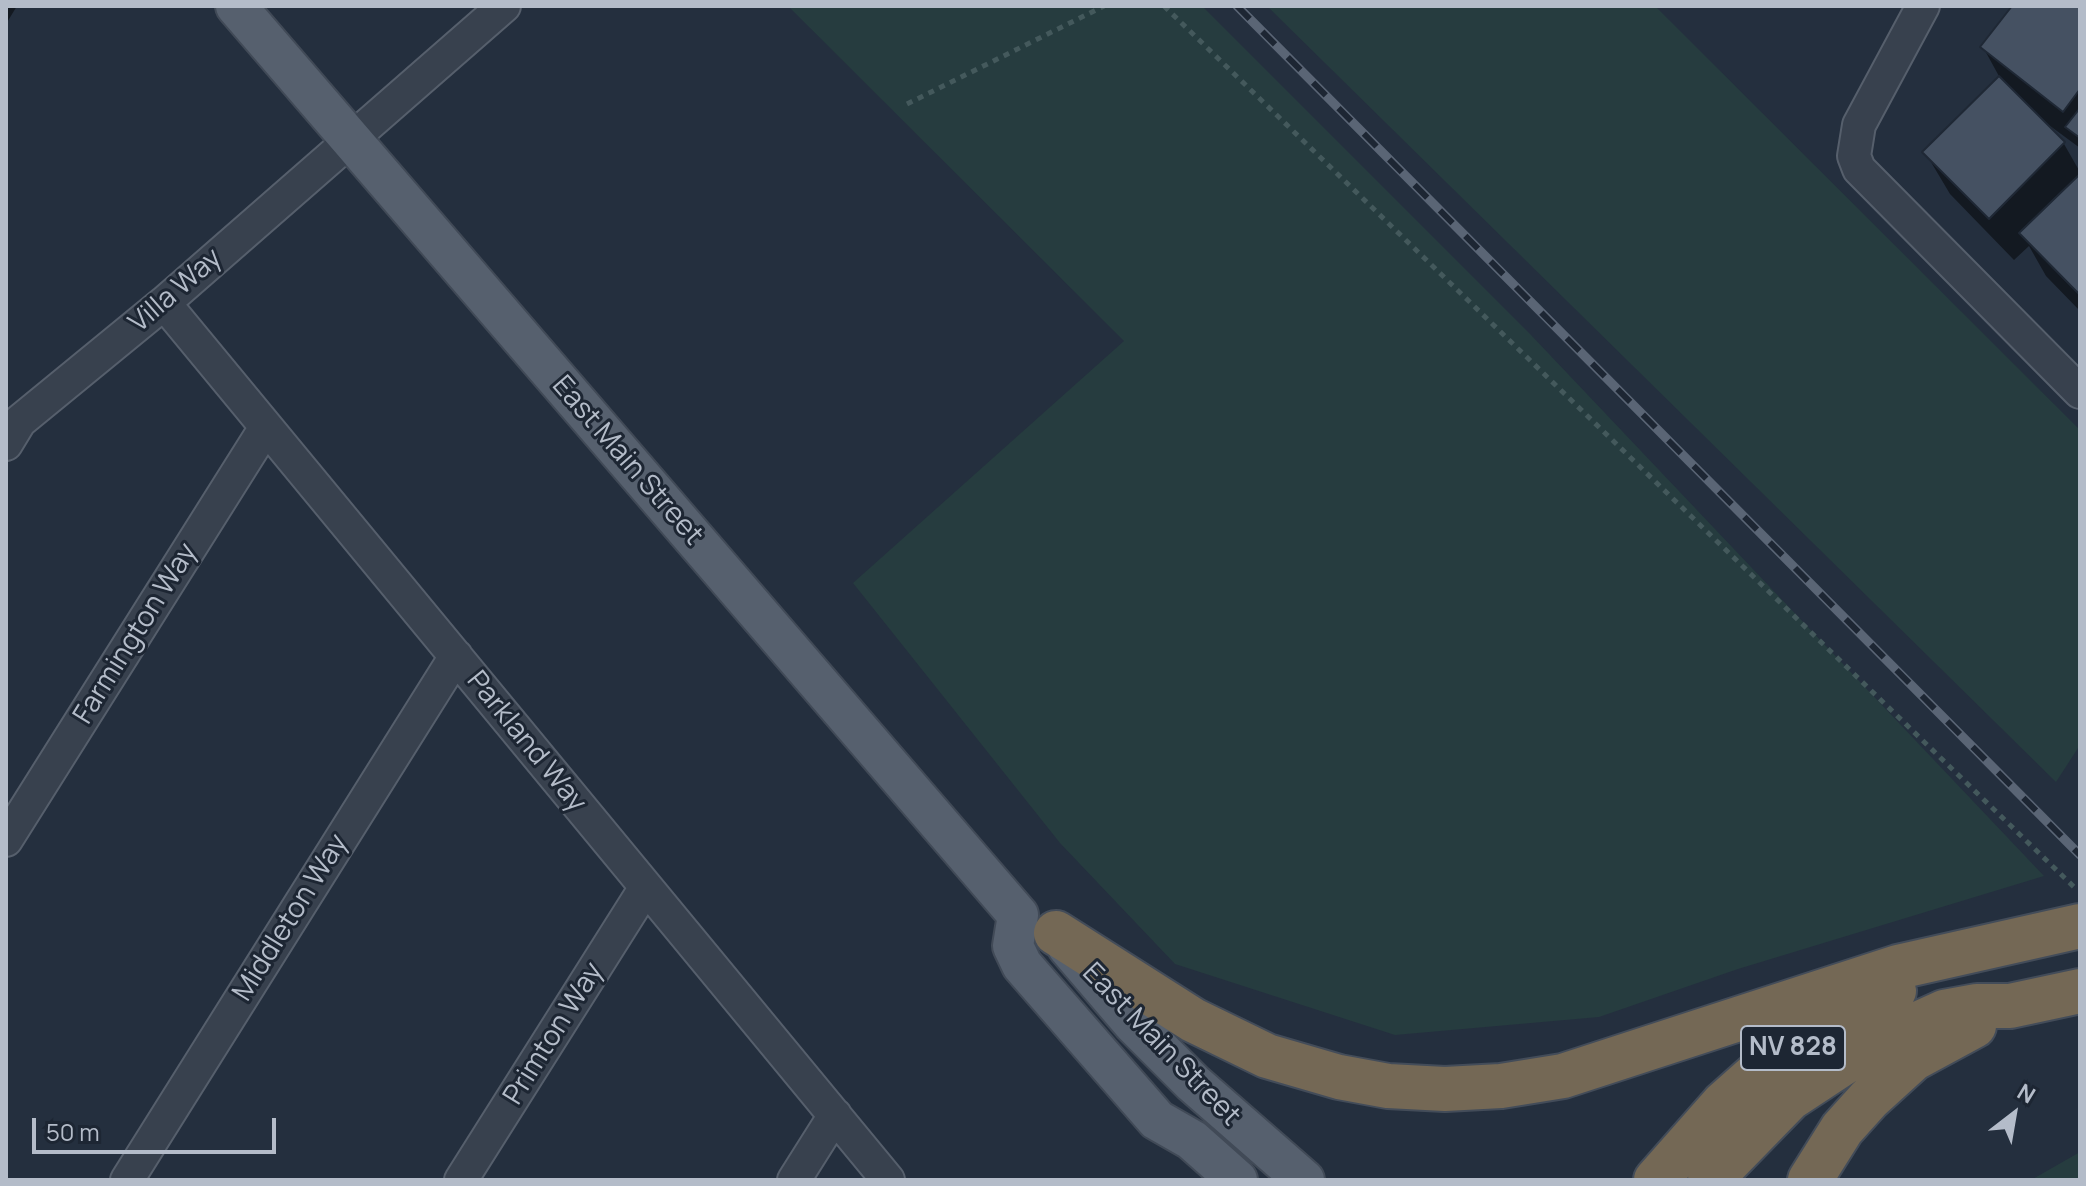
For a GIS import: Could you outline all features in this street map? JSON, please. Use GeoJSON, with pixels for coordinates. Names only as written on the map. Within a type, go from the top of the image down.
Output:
{"type":"FeatureCollection","features":[{"type":"Feature","properties":{"kind":"highway"},"geometry":{"type":"LineString","coordinates":[[1037,924],[1193,1020],[1267,1056],[1376,1084],[1445,1089],[1501,1086],[1563,1076],[1898,967],[2080,926]]}},
{"type":"Feature","properties":{"kind":"highway","name":"NV 828"},"geometry":{"type":"LineString","coordinates":[[1656,1180],[1723,1104],[1759,1072],[1823,1029],[1959,955]]}},
{"type":"Feature","properties":{"kind":"highway"},"geometry":{"type":"LineString","coordinates":[[1710,1180],[1790,1098],[1869,1046],[1944,1012],[1977,1006],[2010,1006],[2080,991]]}},
{"type":"Feature","properties":{"kind":"highway"},"geometry":{"type":"LineString","coordinates":[[1810,1180],[1842,1129],[1913,1059],[2010,1006]]}},
{"type":"Feature","properties":{"kind":"main road","name":"East Main Street"},"geometry":{"type":"LineString","coordinates":[[236,6],[350,141],[1037,924],[1193,1083],[1304,1180]]}},
{"type":"Feature","properties":{"kind":"main road","name":"East Main Street"},"geometry":{"type":"LineString","coordinates":[[1037,924],[1013,946],[1022,965],[1157,1120],[1192,1140],[1237,1180]]}},
{"type":"Feature","properties":{"kind":"main road"},"geometry":{"type":"LineString","coordinates":[[1157,1120],[1166,1142],[1195,1180]]}},
{"type":"Feature","properties":{"kind":"street","name":"Villa Way"},"geometry":{"type":"LineString","coordinates":[[6,444],[20,421],[164,303],[504,6]]}},
{"type":"Feature","properties":{"kind":"street"},"geometry":{"type":"LineString","coordinates":[[1923,6],[1859,125],[1854,156],[1859,169],[2080,392]]}},
{"type":"Feature","properties":{"kind":"street","name":"Parkland Way"},"geometry":{"type":"LineString","coordinates":[[164,303],[888,1180]]}},
{"type":"Feature","properties":{"kind":"street","name":"Farmington Way"},"geometry":{"type":"LineString","coordinates":[[6,840],[266,427]]}},
{"type":"Feature","properties":{"kind":"street","name":"Middleton Way"},"geometry":{"type":"LineString","coordinates":[[127,1180],[456,656]]}},
{"type":"Feature","properties":{"kind":"street","name":"Primton Way"},"geometry":{"type":"LineString","coordinates":[[461,1180],[646,887]]}},
{"type":"Feature","properties":{"kind":"street"},"geometry":{"type":"LineString","coordinates":[[794,1180],[835,1115]]}},
{"type":"Feature","properties":{"kind":"path"},"geometry":{"type":"LineString","coordinates":[[907,104],[1104,6]]}},
{"type":"Feature","properties":{"kind":"path"},"geometry":{"type":"LineString","coordinates":[[1164,6],[2080,893]]}},
{"type":"Feature","properties":{"kind":"green space"},"geometry":{"type":"Polygon","coordinates":[[[788,6],[1202,6],[1531,335],[2044,876],[1738,969],[1599,1017],[1395,1035],[1175,964],[1060,843],[853,583],[1124,341],[788,6]]]}},
{"type":"Feature","properties":{"kind":"green space"},"geometry":{"type":"Polygon","coordinates":[[[1267,6],[1655,6],[2080,430],[2080,745],[2056,782],[1267,6]]]}},
{"type":"Feature","properties":{"kind":"green space"},"geometry":{"type":"Polygon","coordinates":[[[2080,1152],[2080,1180],[2031,1180],[2080,1152]]]}},
{"type":"Feature","properties":{"kind":"building"},"geometry":{"type":"Polygon","coordinates":[[[2012,6],[2080,6],[2080,89],[2063,112],[1980,47],[2012,6]]]}},
{"type":"Feature","properties":{"kind":"building"},"geometry":{"type":"Polygon","coordinates":[[[1999,76],[2065,142],[1989,219],[1922,152],[1999,76]]]}},
{"type":"Feature","properties":{"kind":"building"},"geometry":{"type":"Polygon","coordinates":[[[2080,108],[2080,138],[2065,127],[2080,108]]]}},
{"type":"Feature","properties":{"kind":"building"},"geometry":{"type":"Polygon","coordinates":[[[2080,174],[2080,295],[2019,233],[2080,174]]]}},
{"type":"Feature","properties":{"kind":"railway"},"geometry":{"type":"LineString","coordinates":[[1237,6],[2080,855]]}}]}
